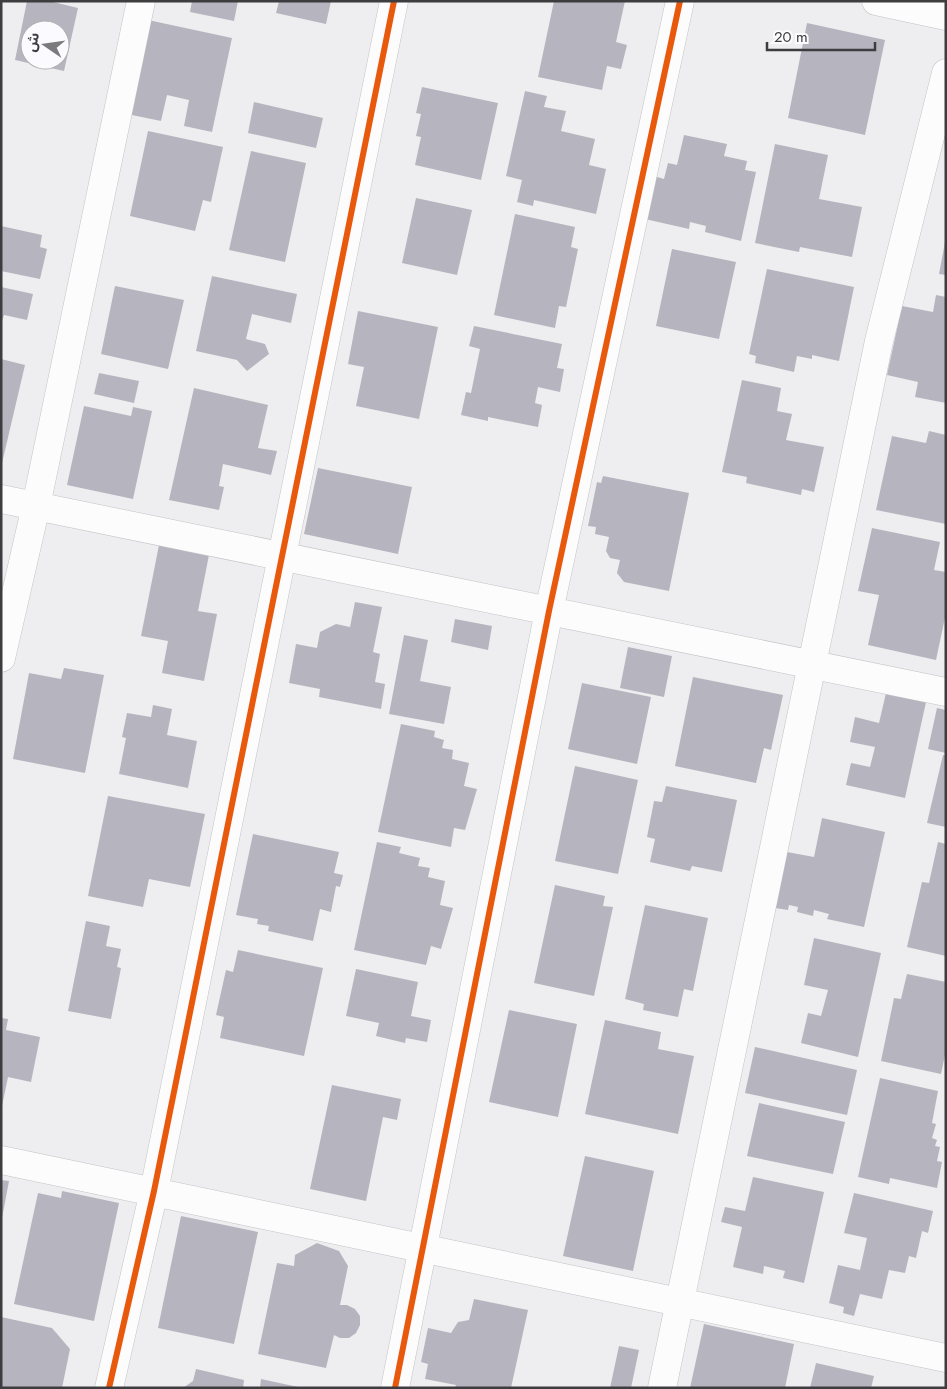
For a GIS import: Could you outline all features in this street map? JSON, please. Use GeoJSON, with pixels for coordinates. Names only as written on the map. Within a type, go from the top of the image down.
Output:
{"type":"FeatureCollection","features":[{"type":"Feature","properties":{"kind":"street"},"geometry":{"type":"LineString","coordinates":[[1,658],[36,506],[141,1]]}},
{"type":"Feature","properties":{"kind":"street"},"geometry":{"type":"LineString","coordinates":[[109,1388],[154,1191],[394,1]]}},
{"type":"Feature","properties":{"kind":"street"},"geometry":{"type":"LineString","coordinates":[[396,1388],[549,611],[680,1]]}},
{"type":"Feature","properties":{"kind":"street"},"geometry":{"type":"LineString","coordinates":[[876,1],[946,16]]}},
{"type":"Feature","properties":{"kind":"street"},"geometry":{"type":"LineString","coordinates":[[662,1388],[810,664],[879,341],[946,74]]}},
{"type":"Feature","properties":{"kind":"street"},"geometry":{"type":"LineString","coordinates":[[1,499],[946,692]]}},
{"type":"Feature","properties":{"kind":"street"},"geometry":{"type":"LineString","coordinates":[[1,1160],[946,1358]]}},
{"type":"Feature","properties":{"kind":"building"},"geometry":{"type":"Polygon","coordinates":[[[27,1],[49,1],[78,8],[70,44],[70,20],[23,20],[27,1]]]}},
{"type":"Feature","properties":{"kind":"building"},"geometry":{"type":"Polygon","coordinates":[[[192,1],[238,1],[234,21],[190,12],[192,1]]]}},
{"type":"Feature","properties":{"kind":"building"},"geometry":{"type":"Polygon","coordinates":[[[279,1],[331,1],[326,24],[276,13],[279,1]]]}},
{"type":"Feature","properties":{"kind":"building"},"geometry":{"type":"Polygon","coordinates":[[[554,1],[625,1],[616,42],[627,45],[621,69],[607,66],[602,90],[538,77],[554,1]]]}},
{"type":"Feature","properties":{"kind":"building"},"geometry":{"type":"Polygon","coordinates":[[[148,20],[232,38],[212,132],[184,126],[189,100],[167,95],[161,121],[127,114],[148,20]]]}},
{"type":"Feature","properties":{"kind":"building"},"geometry":{"type":"Polygon","coordinates":[[[807,23],[885,40],[865,135],[788,118],[807,23]]]}},
{"type":"Feature","properties":{"kind":"building"},"geometry":{"type":"Polygon","coordinates":[[[20,35],[20,61],[15,60],[20,35]]]}},
{"type":"Feature","properties":{"kind":"building"},"geometry":{"type":"Polygon","coordinates":[[[422,87],[498,103],[481,180],[415,165],[421,137],[416,136],[421,114],[416,113],[422,87]]]}},
{"type":"Feature","properties":{"kind":"building"},"geometry":{"type":"Polygon","coordinates":[[[525,91],[547,96],[544,107],[566,111],[561,131],[595,139],[589,165],[606,169],[596,214],[534,200],[533,206],[517,202],[522,180],[506,176],[525,91]]]}},
{"type":"Feature","properties":{"kind":"building"},"geometry":{"type":"Polygon","coordinates":[[[254,102],[323,118],[316,148],[248,133],[254,102]]]}},
{"type":"Feature","properties":{"kind":"building"},"geometry":{"type":"Polygon","coordinates":[[[148,131],[223,147],[211,202],[203,200],[195,231],[130,216],[148,131]]]}},
{"type":"Feature","properties":{"kind":"building"},"geometry":{"type":"Polygon","coordinates":[[[684,135],[727,144],[724,156],[747,161],[745,170],[756,172],[741,241],[705,232],[706,226],[690,222],[689,229],[645,219],[654,176],[664,179],[668,163],[677,165],[684,135]]]}},
{"type":"Feature","properties":{"kind":"building"},"geometry":{"type":"Polygon","coordinates":[[[775,144],[828,155],[819,199],[862,207],[852,257],[800,247],[799,252],[755,243],[775,144]]]}},
{"type":"Feature","properties":{"kind":"building"},"geometry":{"type":"Polygon","coordinates":[[[251,151],[306,163],[285,262],[229,250],[251,151]]]}},
{"type":"Feature","properties":{"kind":"building"},"geometry":{"type":"Polygon","coordinates":[[[416,198],[472,210],[457,275],[402,263],[416,198]]]}},
{"type":"Feature","properties":{"kind":"building"},"geometry":{"type":"Polygon","coordinates":[[[515,214],[575,227],[571,247],[578,249],[566,307],[559,306],[555,328],[494,315],[515,214]]]}},
{"type":"Feature","properties":{"kind":"building"},"geometry":{"type":"Polygon","coordinates":[[[1,226],[42,235],[40,247],[47,249],[40,279],[1,271],[1,226]]]}},
{"type":"Feature","properties":{"kind":"building"},"geometry":{"type":"Polygon","coordinates":[[[946,242],[946,275],[939,274],[946,242]]]}},
{"type":"Feature","properties":{"kind":"building"},"geometry":{"type":"Polygon","coordinates":[[[672,249],[736,262],[719,339],[656,326],[672,249]]]}},
{"type":"Feature","properties":{"kind":"building"},"geometry":{"type":"Polygon","coordinates":[[[767,269],[854,287],[839,361],[812,355],[812,359],[797,356],[794,372],[755,363],[756,356],[749,354],[767,269]]]}},
{"type":"Feature","properties":{"kind":"building"},"geometry":{"type":"Polygon","coordinates":[[[212,276],[297,294],[291,323],[252,314],[246,339],[265,344],[269,354],[247,371],[237,360],[196,351],[212,276]]]}},
{"type":"Feature","properties":{"kind":"building"},"geometry":{"type":"Polygon","coordinates":[[[115,286],[184,300],[168,369],[101,354],[115,286]]]}},
{"type":"Feature","properties":{"kind":"building"},"geometry":{"type":"Polygon","coordinates":[[[1,287],[33,294],[27,320],[4,315],[1,324],[1,287]]]}},
{"type":"Feature","properties":{"kind":"building"},"geometry":{"type":"Polygon","coordinates":[[[936,295],[946,297],[946,403],[915,397],[918,382],[887,375],[902,306],[933,312],[936,295]]]}},
{"type":"Feature","properties":{"kind":"building"},"geometry":{"type":"Polygon","coordinates":[[[358,311],[438,327],[419,419],[356,406],[364,367],[348,364],[358,311]]]}},
{"type":"Feature","properties":{"kind":"building"},"geometry":{"type":"Polygon","coordinates":[[[474,326],[562,344],[557,368],[564,369],[560,392],[538,387],[535,403],[542,405],[538,427],[488,417],[488,421],[461,415],[466,392],[471,393],[480,349],[469,346],[474,326]]]}},
{"type":"Feature","properties":{"kind":"building"},"geometry":{"type":"Polygon","coordinates":[[[1,359],[25,365],[2,463],[1,463],[1,359]]]}},
{"type":"Feature","properties":{"kind":"building"},"geometry":{"type":"Polygon","coordinates":[[[99,373],[139,381],[134,403],[94,394],[99,373]]]}},
{"type":"Feature","properties":{"kind":"building"},"geometry":{"type":"Polygon","coordinates":[[[742,380],[781,388],[777,411],[792,414],[786,440],[824,447],[814,492],[802,489],[801,495],[746,483],[747,477],[722,472],[742,380]]]}},
{"type":"Feature","properties":{"kind":"building"},"geometry":{"type":"Polygon","coordinates":[[[194,388],[268,405],[258,448],[277,451],[271,475],[223,464],[219,486],[224,487],[219,510],[169,500],[194,388]]]}},
{"type":"Feature","properties":{"kind":"building"},"geometry":{"type":"Polygon","coordinates":[[[84,406],[131,416],[133,407],[152,411],[133,499],[67,485],[84,406]]]}},
{"type":"Feature","properties":{"kind":"building"},"geometry":{"type":"Polygon","coordinates":[[[929,431],[946,435],[946,524],[876,510],[892,436],[926,443],[929,431]]]}},
{"type":"Feature","properties":{"kind":"building"},"geometry":{"type":"Polygon","coordinates":[[[318,468],[412,487],[398,554],[304,534],[318,468]]]}},
{"type":"Feature","properties":{"kind":"building"},"geometry":{"type":"Polygon","coordinates":[[[603,476],[689,493],[669,591],[624,582],[617,573],[620,560],[610,558],[606,551],[609,537],[595,534],[596,527],[588,526],[597,482],[601,483],[603,476]]]}},
{"type":"Feature","properties":{"kind":"building"},"geometry":{"type":"Polygon","coordinates":[[[872,528],[940,542],[934,570],[946,572],[946,613],[936,660],[868,645],[879,595],[858,591],[872,528]]]}},
{"type":"Feature","properties":{"kind":"building"},"geometry":{"type":"Polygon","coordinates":[[[159,545],[209,555],[198,611],[217,614],[204,681],[162,673],[168,641],[141,636],[159,545]]]}},
{"type":"Feature","properties":{"kind":"building"},"geometry":{"type":"Polygon","coordinates":[[[355,602],[382,607],[373,652],[380,654],[375,682],[385,684],[381,709],[319,697],[320,689],[289,683],[296,644],[317,648],[320,632],[336,624],[350,627],[355,602]]]}},
{"type":"Feature","properties":{"kind":"building"},"geometry":{"type":"Polygon","coordinates":[[[455,619],[492,626],[488,650],[451,642],[455,619]]]}},
{"type":"Feature","properties":{"kind":"building"},"geometry":{"type":"Polygon","coordinates":[[[404,635],[428,640],[420,681],[451,687],[444,724],[389,714],[404,635]]]}},
{"type":"Feature","properties":{"kind":"building"},"geometry":{"type":"Polygon","coordinates":[[[628,647],[672,656],[664,697],[620,688],[628,647]]]}},
{"type":"Feature","properties":{"kind":"building"},"geometry":{"type":"Polygon","coordinates":[[[64,668],[104,675],[85,773],[13,759],[29,673],[61,679],[64,668]]]}},
{"type":"Feature","properties":{"kind":"building"},"geometry":{"type":"Polygon","coordinates":[[[693,677],[783,695],[771,750],[764,748],[756,783],[675,766],[693,677]]]}},
{"type":"Feature","properties":{"kind":"building"},"geometry":{"type":"Polygon","coordinates":[[[582,683],[651,697],[637,764],[568,749],[582,683]]]}},
{"type":"Feature","properties":{"kind":"building"},"geometry":{"type":"Polygon","coordinates":[[[886,693],[926,702],[905,798],[846,785],[851,763],[870,767],[875,747],[850,742],[855,717],[879,723],[886,693]]]}},
{"type":"Feature","properties":{"kind":"building"},"geometry":{"type":"Polygon","coordinates":[[[153,705],[172,709],[167,735],[197,741],[188,788],[119,774],[126,738],[122,737],[127,713],[151,717],[153,705]]]}},
{"type":"Feature","properties":{"kind":"building"},"geometry":{"type":"Polygon","coordinates":[[[937,708],[946,710],[946,753],[928,749],[937,708]]]}},
{"type":"Feature","properties":{"kind":"building"},"geometry":{"type":"Polygon","coordinates":[[[401,724],[435,731],[434,737],[444,740],[442,748],[453,750],[452,759],[469,763],[464,786],[477,789],[465,830],[454,828],[451,847],[378,832],[401,724]]]}},
{"type":"Feature","properties":{"kind":"building"},"geometry":{"type":"Polygon","coordinates":[[[943,755],[946,755],[946,827],[927,823],[943,755]]]}},
{"type":"Feature","properties":{"kind":"building"},"geometry":{"type":"Polygon","coordinates":[[[575,766],[638,780],[618,874],[555,861],[575,766]]]}},
{"type":"Feature","properties":{"kind":"building"},"geometry":{"type":"Polygon","coordinates":[[[666,786],[737,800],[722,872],[692,866],[690,871],[650,862],[655,839],[647,837],[654,801],[662,802],[666,786]]]}},
{"type":"Feature","properties":{"kind":"building"},"geometry":{"type":"Polygon","coordinates":[[[108,796],[205,814],[190,887],[149,879],[143,907],[88,896],[108,796]]]}},
{"type":"Feature","properties":{"kind":"building"},"geometry":{"type":"Polygon","coordinates":[[[822,818],[885,832],[864,927],[827,919],[829,914],[814,910],[813,916],[797,912],[798,907],[789,905],[788,910],[775,908],[787,852],[814,857],[822,818]]]}},
{"type":"Feature","properties":{"kind":"building"},"geometry":{"type":"Polygon","coordinates":[[[253,834],[339,852],[334,873],[343,875],[340,887],[336,886],[331,912],[320,909],[313,941],[268,931],[269,926],[257,924],[258,919],[236,915],[253,834]]]}},
{"type":"Feature","properties":{"kind":"building"},"geometry":{"type":"Polygon","coordinates":[[[377,842],[401,847],[399,853],[420,858],[418,866],[430,868],[428,877],[445,881],[440,905],[453,908],[441,949],[431,946],[426,965],[354,950],[377,842]]]}},
{"type":"Feature","properties":{"kind":"building"},"geometry":{"type":"Polygon","coordinates":[[[938,842],[946,844],[946,956],[907,947],[922,882],[929,883],[938,842]]]}},
{"type":"Feature","properties":{"kind":"building"},"geometry":{"type":"Polygon","coordinates":[[[555,885],[605,896],[603,906],[613,907],[594,996],[534,983],[555,885]]]}},
{"type":"Feature","properties":{"kind":"building"},"geometry":{"type":"Polygon","coordinates":[[[645,905],[708,918],[693,991],[684,989],[678,1017],[643,1010],[644,1004],[625,999],[645,905]]]}},
{"type":"Feature","properties":{"kind":"building"},"geometry":{"type":"Polygon","coordinates":[[[86,921],[110,926],[106,946],[121,949],[117,967],[121,968],[111,1019],[68,1011],[86,921]]]}},
{"type":"Feature","properties":{"kind":"building"},"geometry":{"type":"Polygon","coordinates":[[[814,938],[881,953],[858,1057],[801,1043],[808,1013],[821,1016],[828,990],[804,985],[814,938]]]}},
{"type":"Feature","properties":{"kind":"building"},"geometry":{"type":"Polygon","coordinates":[[[238,950],[323,968],[304,1056],[220,1038],[224,1017],[216,1015],[226,970],[233,972],[238,950]]]}},
{"type":"Feature","properties":{"kind":"building"},"geometry":{"type":"Polygon","coordinates":[[[356,969],[418,982],[411,1016],[431,1020],[427,1042],[406,1038],[405,1043],[376,1036],[379,1023],[346,1016],[356,969]]]}},
{"type":"Feature","properties":{"kind":"building"},"geometry":{"type":"Polygon","coordinates":[[[907,974],[946,982],[946,1050],[941,1074],[881,1061],[894,998],[901,999],[907,974]]]}},
{"type":"Feature","properties":{"kind":"building"},"geometry":{"type":"Polygon","coordinates":[[[509,1010],[577,1024],[558,1117],[489,1102],[509,1010]]]}},
{"type":"Feature","properties":{"kind":"building"},"geometry":{"type":"Polygon","coordinates":[[[1,1018],[8,1019],[6,1030],[40,1037],[31,1082],[8,1077],[2,1106],[1,1018]]]}},
{"type":"Feature","properties":{"kind":"building"},"geometry":{"type":"Polygon","coordinates":[[[605,1020],[661,1032],[658,1049],[694,1056],[678,1134],[585,1114],[605,1020]]]}},
{"type":"Feature","properties":{"kind":"building"},"geometry":{"type":"Polygon","coordinates":[[[755,1047],[857,1070],[847,1115],[745,1093],[755,1047]]]}},
{"type":"Feature","properties":{"kind":"building"},"geometry":{"type":"Polygon","coordinates":[[[880,1078],[938,1091],[932,1123],[936,1124],[932,1138],[937,1140],[935,1146],[940,1147],[937,1161],[942,1162],[937,1188],[890,1178],[889,1184],[858,1177],[880,1078]]]}},
{"type":"Feature","properties":{"kind":"building"},"geometry":{"type":"Polygon","coordinates":[[[332,1085],[401,1099],[397,1120],[383,1117],[366,1201],[310,1189],[332,1085]]]}},
{"type":"Feature","properties":{"kind":"building"},"geometry":{"type":"Polygon","coordinates":[[[759,1103],[845,1122],[833,1174],[747,1156],[759,1103]]]}},
{"type":"Feature","properties":{"kind":"building"},"geometry":{"type":"Polygon","coordinates":[[[585,1156],[654,1171],[633,1271],[563,1256],[585,1156]]]}},
{"type":"Feature","properties":{"kind":"building"},"geometry":{"type":"Polygon","coordinates":[[[753,1177],[824,1192],[804,1283],[783,1278],[785,1271],[764,1266],[763,1274],[733,1267],[742,1227],[721,1222],[725,1207],[745,1211],[753,1177]]]}},
{"type":"Feature","properties":{"kind":"building"},"geometry":{"type":"Polygon","coordinates":[[[1,1180],[9,1181],[2,1218],[1,1218],[1,1180]]]}},
{"type":"Feature","properties":{"kind":"building"},"geometry":{"type":"Polygon","coordinates":[[[62,1191],[119,1203],[94,1321],[14,1304],[38,1193],[61,1198],[62,1191]]]}},
{"type":"Feature","properties":{"kind":"building"},"geometry":{"type":"Polygon","coordinates":[[[854,1193],[933,1211],[928,1233],[922,1231],[916,1258],[909,1256],[905,1273],[889,1270],[882,1299],[860,1294],[854,1316],[843,1313],[844,1307],[829,1303],[838,1265],[860,1270],[867,1238],[844,1233],[854,1193]]]}},
{"type":"Feature","properties":{"kind":"building"},"geometry":{"type":"Polygon","coordinates":[[[181,1216],[258,1232],[234,1344],[158,1328],[181,1216]]]}},
{"type":"Feature","properties":{"kind":"building"},"geometry":{"type":"Polygon","coordinates":[[[317,1243],[339,1251],[348,1266],[340,1305],[347,1305],[355,1309],[360,1316],[360,1325],[356,1333],[349,1338],[340,1338],[334,1335],[326,1368],[258,1354],[277,1263],[294,1266],[295,1255],[317,1243]]]}},
{"type":"Feature","properties":{"kind":"building"},"geometry":{"type":"Polygon","coordinates":[[[474,1299],[528,1310],[511,1388],[455,1388],[456,1385],[425,1379],[428,1364],[421,1362],[428,1328],[451,1333],[458,1322],[469,1320],[474,1299]]]}},
{"type":"Feature","properties":{"kind":"building"},"geometry":{"type":"Polygon","coordinates":[[[1,1317],[52,1328],[70,1349],[62,1388],[1,1388],[1,1317]]]}},
{"type":"Feature","properties":{"kind":"building"},"geometry":{"type":"Polygon","coordinates":[[[704,1324],[794,1344],[785,1388],[690,1388],[704,1324]]]}},
{"type":"Feature","properties":{"kind":"building"},"geometry":{"type":"Polygon","coordinates":[[[619,1346],[639,1350],[631,1388],[610,1388],[619,1346]]]}},
{"type":"Feature","properties":{"kind":"building"},"geometry":{"type":"Polygon","coordinates":[[[816,1363],[874,1376],[871,1388],[810,1388],[816,1363]]]}},
{"type":"Feature","properties":{"kind":"building"},"geometry":{"type":"Polygon","coordinates":[[[196,1369],[244,1380],[243,1388],[183,1388],[193,1381],[196,1369]]]}},
{"type":"Feature","properties":{"kind":"building"},"geometry":{"type":"Polygon","coordinates":[[[261,1379],[298,1387],[298,1388],[260,1388],[261,1379]]]}},
{"type":"Feature","properties":{"kind":"cycle path"},"geometry":{"type":"LineString","coordinates":[[109,1388],[154,1191],[394,1]]}},
{"type":"Feature","properties":{"kind":"cycle path"},"geometry":{"type":"LineString","coordinates":[[395,1388],[549,611],[680,1]]}}]}
